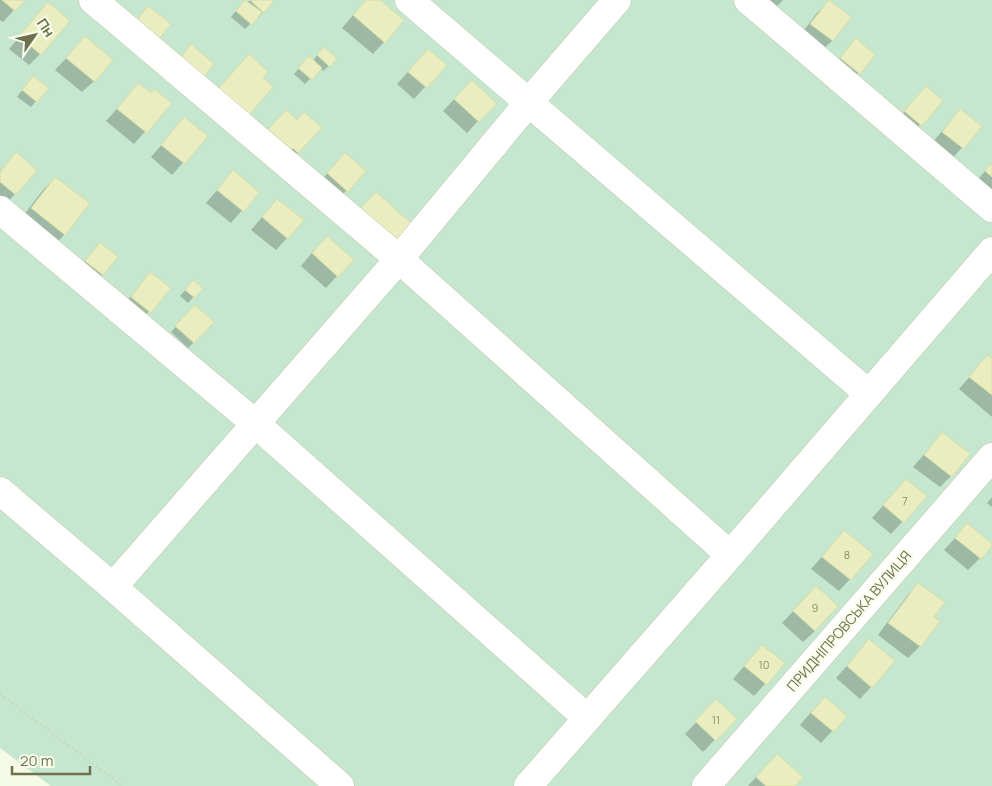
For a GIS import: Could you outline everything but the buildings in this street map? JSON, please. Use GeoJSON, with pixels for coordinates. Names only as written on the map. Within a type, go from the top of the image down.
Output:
{"type":"FeatureCollection","features":[{"type":"Feature","properties":{"kind":"lane"},"geometry":{"type":"LineString","coordinates":[[93,0],[399,259],[730,555]]}},
{"type":"Feature","properties":{"kind":"lane"},"geometry":{"type":"LineString","coordinates":[[409,0],[869,394]]}},
{"type":"Feature","properties":{"kind":"lane"},"geometry":{"type":"LineString","coordinates":[[113,587],[399,259],[528,102],[617,0]]}},
{"type":"Feature","properties":{"kind":"lane"},"geometry":{"type":"LineString","coordinates":[[748,0],[992,208]]}},
{"type":"Feature","properties":{"kind":"lane"},"geometry":{"type":"LineString","coordinates":[[0,210],[256,424],[587,718]]}},
{"type":"Feature","properties":{"kind":"lane"},"geometry":{"type":"LineString","coordinates":[[528,786],[992,251]]}},
{"type":"Feature","properties":{"kind":"lane","name":"ПРИДНІПРОВСЬКА ВУЛИЦЯ"},"geometry":{"type":"LineString","coordinates":[[706,786],[992,457]]}},
{"type":"Feature","properties":{"kind":"lane"},"geometry":{"type":"LineString","coordinates":[[0,491],[113,587],[340,786]]}},
{"type":"Feature","properties":{"kind":"path"},"geometry":{"type":"LineString","coordinates":[[0,694],[123,786]]}},
{"type":"Feature","properties":{"kind":"green space"},"geometry":{"type":"Polygon","coordinates":[[[0,0],[992,0],[992,786],[51,786],[0,748],[0,0]]]}}]}
